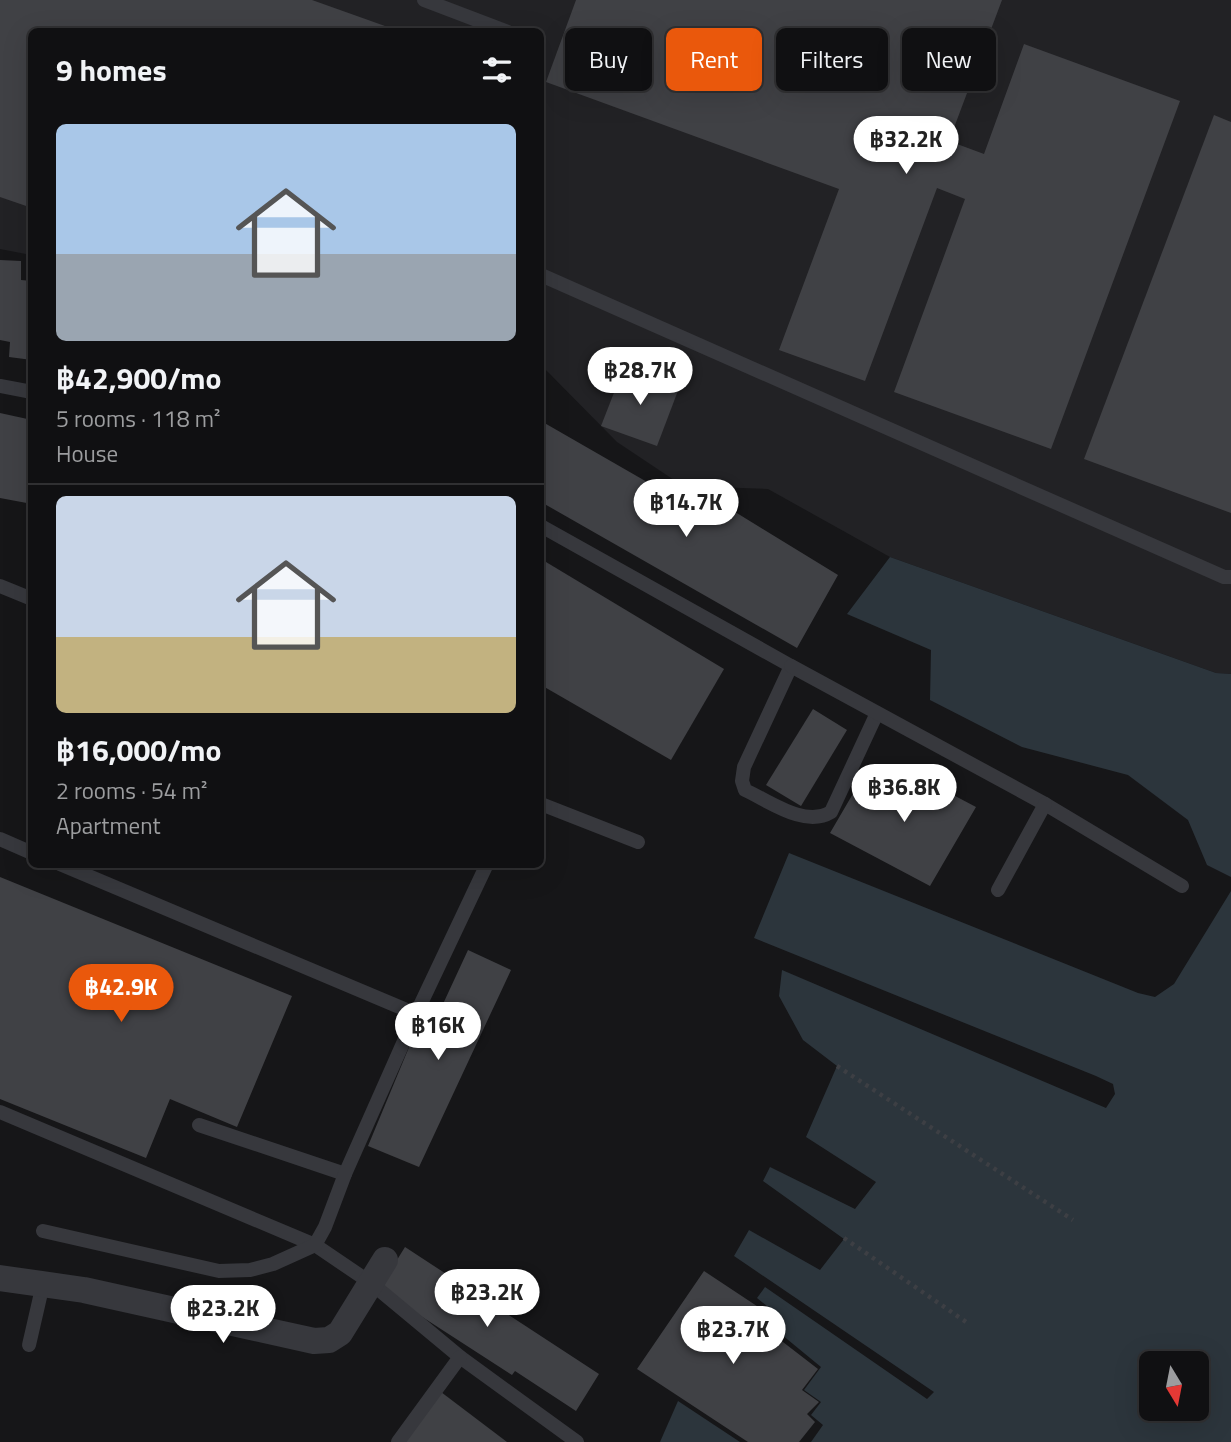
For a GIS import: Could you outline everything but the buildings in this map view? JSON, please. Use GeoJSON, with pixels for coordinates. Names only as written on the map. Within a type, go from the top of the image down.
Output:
{"type":"FeatureCollection","features":[{"type":"Feature","properties":{"kind":"street"},"geometry":{"type":"LineString","coordinates":[[0,1278],[84,1290],[314,1340],[329,1340],[340,1333],[384,1260]]}},
{"type":"Feature","properties":{"kind":"lane"},"geometry":{"type":"LineString","coordinates":[[424,0],[498,28]]}},
{"type":"Feature","properties":{"kind":"lane"},"geometry":{"type":"LineString","coordinates":[[544,276],[1224,577],[1231,577]]}},
{"type":"Feature","properties":{"kind":"lane"},"geometry":{"type":"LineString","coordinates":[[0,386],[28,391]]}},
{"type":"Feature","properties":{"kind":"lane"},"geometry":{"type":"LineString","coordinates":[[544,528],[1045,804],[1182,886]]}},
{"type":"Feature","properties":{"kind":"lane"},"geometry":{"type":"LineString","coordinates":[[0,586],[28,597]]}},
{"type":"Feature","properties":{"kind":"lane"},"geometry":{"type":"LineString","coordinates":[[791,666],[744,767],[741,781],[745,790],[803,817],[822,817],[831,812],[877,713]]}},
{"type":"Feature","properties":{"kind":"lane"},"geometry":{"type":"LineString","coordinates":[[998,890],[1045,804]]}},
{"type":"Feature","properties":{"kind":"lane"},"geometry":{"type":"LineString","coordinates":[[544,805],[638,842]]}},
{"type":"Feature","properties":{"kind":"lane"},"geometry":{"type":"LineString","coordinates":[[0,839],[28,851]]}},
{"type":"Feature","properties":{"kind":"lane"},"geometry":{"type":"LineString","coordinates":[[69,868],[416,1014]]}},
{"type":"Feature","properties":{"kind":"lane"},"geometry":{"type":"LineString","coordinates":[[43,1231],[219,1271],[250,1270],[273,1264],[315,1245],[416,1014],[485,868]]}},
{"type":"Feature","properties":{"kind":"lane"},"geometry":{"type":"LineString","coordinates":[[0,1112],[315,1245],[371,1283],[460,1357],[576,1442]]}},
{"type":"Feature","properties":{"kind":"lane"},"geometry":{"type":"LineString","coordinates":[[199,1125],[345,1174]]}},
{"type":"Feature","properties":{"kind":"lane"},"geometry":{"type":"LineString","coordinates":[[29,1345],[43,1284]]}},
{"type":"Feature","properties":{"kind":"lane"},"geometry":{"type":"LineString","coordinates":[[398,1442],[460,1357]]}},
{"type":"Feature","properties":{"kind":"path"},"geometry":{"type":"LineString","coordinates":[[837,1066],[1073,1220]]}},
{"type":"Feature","properties":{"kind":"path"},"geometry":{"type":"LineString","coordinates":[[844,1238],[969,1324]]}},
{"type":"Feature","properties":{"kind":"shaded area"},"geometry":{"type":"Polygon","coordinates":[[[0,0],[1231,0],[1231,674],[1216,673],[890,557],[768,489],[683,486],[617,442],[544,368],[544,28],[28,28],[28,254],[0,249],[0,0]]]}},
{"type":"Feature","properties":{"kind":"shaded area"},"geometry":{"type":"Polygon","coordinates":[[[890,557],[1216,673],[1231,674],[1231,877],[1207,865],[1188,820],[1128,775],[1022,747],[930,700],[931,650],[847,614],[890,557]]]}},
{"type":"Feature","properties":{"kind":"shaded area"},"geometry":{"type":"Polygon","coordinates":[[[789,853],[1138,993],[1155,997],[1174,984],[1231,891],[1231,1442],[811,1442],[823,1425],[811,1415],[821,1402],[804,1390],[821,1367],[776,1330],[783,1319],[757,1298],[765,1287],[927,1399],[934,1392],[734,1256],[749,1230],[820,1270],[844,1239],[763,1181],[770,1167],[855,1209],[876,1182],[806,1137],[837,1066],[803,1040],[779,996],[782,970],[1106,1108],[1115,1094],[1113,1084],[754,938],[789,853]]]}},
{"type":"Feature","properties":{"kind":"shaded area"},"geometry":{"type":"Polygon","coordinates":[[[678,1401],[740,1442],[660,1442],[678,1401]]]}}]}
